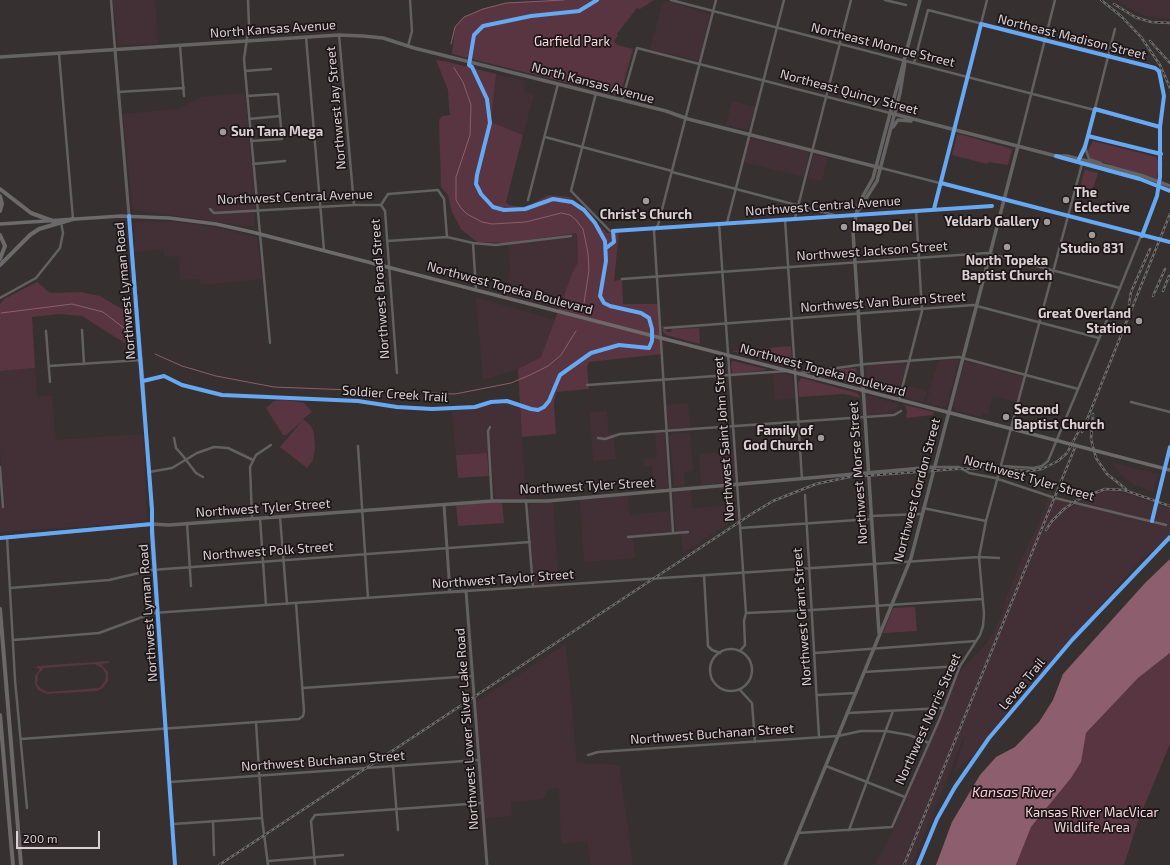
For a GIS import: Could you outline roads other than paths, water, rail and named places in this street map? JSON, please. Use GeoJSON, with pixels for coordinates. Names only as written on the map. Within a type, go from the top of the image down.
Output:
{"type":"FeatureCollection","features":[{"type":"Feature","properties":{"kind":"highway"},"geometry":{"type":"LineString","coordinates":[[0,189],[31,213],[53,221]]}},
{"type":"Feature","properties":{"kind":"highway"},"geometry":{"type":"LineString","coordinates":[[0,196],[2,204],[0,211]]}},
{"type":"Feature","properties":{"kind":"highway"},"geometry":{"type":"LineString","coordinates":[[0,265],[33,233],[44,226],[73,219]]}},
{"type":"Feature","properties":{"kind":"highway"},"geometry":{"type":"LineString","coordinates":[[0,235],[5,246],[0,259]]}},
{"type":"Feature","properties":{"kind":"highway"},"geometry":{"type":"LineString","coordinates":[[0,609],[21,865]]}},
{"type":"Feature","properties":{"kind":"highway"},"geometry":{"type":"LineString","coordinates":[[0,715],[13,865]]}},
{"type":"Feature","properties":{"kind":"main road"},"geometry":{"type":"LineString","coordinates":[[888,140],[892,114],[920,0]]}},
{"type":"Feature","properties":{"kind":"main road","name":"North Kansas Avenue"},"geometry":{"type":"LineString","coordinates":[[0,57],[180,46],[339,34],[383,38],[408,46],[881,168]]}},
{"type":"Feature","properties":{"kind":"main road","name":"Northeast Quincy Street"},"geometry":{"type":"LineString","coordinates":[[892,114],[954,129],[1082,164],[1110,168]]}},
{"type":"Feature","properties":{"kind":"main road","name":"Northwest Morse Street"},"geometry":{"type":"LineString","coordinates":[[879,634],[862,390],[853,232],[858,205],[871,183],[892,114]]}},
{"type":"Feature","properties":{"kind":"main road"},"geometry":{"type":"LineString","coordinates":[[888,140],[893,126],[897,121],[924,122]]}},
{"type":"Feature","properties":{"kind":"main road","name":"Northwest Morse Street"},"geometry":{"type":"LineString","coordinates":[[856,214],[875,186],[888,140]]}},
{"type":"Feature","properties":{"kind":"main road","name":"Northwest Gordon Street"},"geometry":{"type":"LineString","coordinates":[[784,865],[909,561],[1018,146]]}},
{"type":"Feature","properties":{"kind":"main road","name":"Northeast Quincy Street"},"geometry":{"type":"LineString","coordinates":[[1056,156],[1079,159],[1110,168]]}},
{"type":"Feature","properties":{"kind":"main road"},"geometry":{"type":"LineString","coordinates":[[1110,168],[1143,176],[1170,186]]}},
{"type":"Feature","properties":{"kind":"main road"},"geometry":{"type":"LineString","coordinates":[[1110,168],[1170,191]]}},
{"type":"Feature","properties":{"kind":"main road","name":"Northwest Topeka Boulevard"},"geometry":{"type":"LineString","coordinates":[[73,219],[129,216],[194,220],[260,234],[1170,470]]}},
{"type":"Feature","properties":{"kind":"main road"},"geometry":{"type":"LineString","coordinates":[[0,224],[61,221]]}},
{"type":"Feature","properties":{"kind":"main road","name":"Northwest Tyler Street"},"geometry":{"type":"LineString","coordinates":[[0,538],[152,524],[362,512],[492,501],[547,501],[934,467]]}},
{"type":"Feature","properties":{"kind":"street"},"geometry":{"type":"LineString","coordinates":[[111,0],[115,50]]}},
{"type":"Feature","properties":{"kind":"street"},"geometry":{"type":"LineString","coordinates":[[248,0],[250,22],[244,55],[245,71],[270,343]]}},
{"type":"Feature","properties":{"kind":"street"},"geometry":{"type":"LineString","coordinates":[[408,46],[412,31],[410,0]]}},
{"type":"Feature","properties":{"kind":"street","name":"Northeast Monroe Street"},"geometry":{"type":"LineString","coordinates":[[670,0],[1160,127]]}},
{"type":"Feature","properties":{"kind":"street"},"geometry":{"type":"LineString","coordinates":[[673,532],[654,231],[658,225],[716,0]]}},
{"type":"Feature","properties":{"kind":"street"},"geometry":{"type":"LineString","coordinates":[[727,223],[784,0]]}},
{"type":"Feature","properties":{"kind":"street"},"geometry":{"type":"LineString","coordinates":[[795,218],[851,0]]}},
{"type":"Feature","properties":{"kind":"street"},"geometry":{"type":"LineString","coordinates":[[885,0],[906,6]]}},
{"type":"Feature","properties":{"kind":"street"},"geometry":{"type":"LineString","coordinates":[[934,209],[987,0]]}},
{"type":"Feature","properties":{"kind":"street"},"geometry":{"type":"LineString","coordinates":[[1018,146],[1055,0]]}},
{"type":"Feature","properties":{"kind":"street","name":"Northeast Madison Street"},"geometry":{"type":"LineString","coordinates":[[914,63],[928,10],[1158,70],[1160,73],[1164,96],[1160,127]]}},
{"type":"Feature","properties":{"kind":"street"},"geometry":{"type":"LineString","coordinates":[[1079,159],[1085,147],[1115,29]]}},
{"type":"Feature","properties":{"kind":"street","name":"Northwest Jay Street"},"geometry":{"type":"LineString","coordinates":[[339,34],[354,204]]}},
{"type":"Feature","properties":{"kind":"street"},"geometry":{"type":"LineString","coordinates":[[306,37],[324,250]]}},
{"type":"Feature","properties":{"kind":"street"},"geometry":{"type":"LineString","coordinates":[[180,46],[184,96]]}},
{"type":"Feature","properties":{"kind":"street","name":"Northeast Quincy Street"},"geometry":{"type":"LineString","coordinates":[[622,100],[636,48],[892,114]]}},
{"type":"Feature","properties":{"kind":"street","name":"Northwest Lyman Road"},"geometry":{"type":"LineString","coordinates":[[115,50],[141,360],[176,865]]}},
{"type":"Feature","properties":{"kind":"street"},"geometry":{"type":"LineString","coordinates":[[59,54],[73,219]]}},
{"type":"Feature","properties":{"kind":"street"},"geometry":{"type":"LineString","coordinates":[[245,71],[271,68]]}},
{"type":"Feature","properties":{"kind":"street"},"geometry":{"type":"LineString","coordinates":[[528,200],[558,84]]}},
{"type":"Feature","properties":{"kind":"street"},"geometry":{"type":"LineString","coordinates":[[118,92],[184,88]]}},
{"type":"Feature","properties":{"kind":"street"},"geometry":{"type":"LineString","coordinates":[[247,96],[278,94],[280,116],[282,139],[251,141]]}},
{"type":"Feature","properties":{"kind":"street"},"geometry":{"type":"LineString","coordinates":[[583,147],[596,94]]}},
{"type":"Feature","properties":{"kind":"street"},"geometry":{"type":"LineString","coordinates":[[249,119],[280,116]]}},
{"type":"Feature","properties":{"kind":"street"},"geometry":{"type":"LineString","coordinates":[[1001,466],[1034,468],[1042,466],[1048,461],[1142,236],[1157,196],[1161,154],[1160,127]]}},
{"type":"Feature","properties":{"kind":"street"},"geometry":{"type":"LineString","coordinates":[[1088,136],[1161,154]]}},
{"type":"Feature","properties":{"kind":"street"},"geometry":{"type":"LineString","coordinates":[[545,137],[799,204],[837,216]]}},
{"type":"Feature","properties":{"kind":"street","name":"Northwest Central Avenue"},"geometry":{"type":"LineString","coordinates":[[583,147],[571,190],[573,194],[609,230],[992,206]]}},
{"type":"Feature","properties":{"kind":"street"},"geometry":{"type":"LineString","coordinates":[[1085,147],[1089,159],[1110,168]]}},
{"type":"Feature","properties":{"kind":"street"},"geometry":{"type":"LineString","coordinates":[[253,164],[284,161]]}},
{"type":"Feature","properties":{"kind":"street","name":"Northwest Norris Street"},"geometry":{"type":"LineString","coordinates":[[849,830],[891,827],[893,825],[929,743],[960,666],[977,641],[983,626],[979,557],[986,521],[999,480],[1001,466],[1027,375],[1067,216],[1082,164]]}},
{"type":"Feature","properties":{"kind":"street","name":"North Kansas Avenue"},"geometry":{"type":"LineString","coordinates":[[881,168],[1170,242]]}},
{"type":"Feature","properties":{"kind":"street"},"geometry":{"type":"LineString","coordinates":[[381,205],[388,194],[438,190],[444,199],[447,237]]}},
{"type":"Feature","properties":{"kind":"street","name":"Northwest Central Avenue"},"geometry":{"type":"LineString","coordinates":[[210,209],[214,213],[354,204],[381,205]]}},
{"type":"Feature","properties":{"kind":"street","name":"Northwest Broad Street"},"geometry":{"type":"LineString","coordinates":[[381,205],[384,211],[387,241],[396,372]]}},
{"type":"Feature","properties":{"kind":"street"},"geometry":{"type":"LineString","coordinates":[[899,400],[922,308],[916,210]]}},
{"type":"Feature","properties":{"kind":"street"},"geometry":{"type":"LineString","coordinates":[[785,219],[797,373],[802,479]]}},
{"type":"Feature","properties":{"kind":"street"},"geometry":{"type":"LineString","coordinates":[[0,298],[12,290],[32,282],[41,272],[60,248],[63,233],[61,221]]}},
{"type":"Feature","properties":{"kind":"street","name":"Northwest Saint John Street"},"geometry":{"type":"LineString","coordinates":[[719,223],[744,572],[746,613],[744,621],[745,646],[740,651]]}},
{"type":"Feature","properties":{"kind":"street"},"geometry":{"type":"LineString","coordinates":[[387,241],[447,237],[474,243],[503,245],[571,236]]}},
{"type":"Feature","properties":{"kind":"street"},"geometry":{"type":"LineString","coordinates":[[474,243],[476,290]]}},
{"type":"Feature","properties":{"kind":"street","name":"Northwest Jackson Street"},"geometry":{"type":"LineString","coordinates":[[622,279],[919,257],[990,254],[1120,288]]}},
{"type":"Feature","properties":{"kind":"street","name":"Northwest Van Buren Street"},"geometry":{"type":"LineString","coordinates":[[665,328],[922,308],[976,306],[1099,338]]}},
{"type":"Feature","properties":{"kind":"street"},"geometry":{"type":"LineString","coordinates":[[82,330],[84,364]]}},
{"type":"Feature","properties":{"kind":"street"},"geometry":{"type":"LineString","coordinates":[[46,331],[50,382]]}},
{"type":"Feature","properties":{"kind":"street"},"geometry":{"type":"LineString","coordinates":[[797,373],[910,360],[963,358],[1078,389]]}},
{"type":"Feature","properties":{"kind":"street"},"geometry":{"type":"LineString","coordinates":[[49,366],[141,360]]}},
{"type":"Feature","properties":{"kind":"street"},"geometry":{"type":"LineString","coordinates":[[587,385],[790,371]]}},
{"type":"Feature","properties":{"kind":"street"},"geometry":{"type":"LineString","coordinates":[[1130,402],[1170,412]]}},
{"type":"Feature","properties":{"kind":"street"},"geometry":{"type":"LineString","coordinates":[[598,438],[605,439],[620,434],[894,415],[901,411]]}},
{"type":"Feature","properties":{"kind":"street"},"geometry":{"type":"LineString","coordinates":[[490,428],[488,431],[492,501]]}},
{"type":"Feature","properties":{"kind":"street"},"geometry":{"type":"LineString","coordinates":[[174,438],[176,448],[196,473],[203,477]]}},
{"type":"Feature","properties":{"kind":"street"},"geometry":{"type":"LineString","coordinates":[[252,518],[250,472],[253,460],[259,452],[270,444]]}},
{"type":"Feature","properties":{"kind":"street"},"geometry":{"type":"LineString","coordinates":[[358,446],[368,598]]}},
{"type":"Feature","properties":{"kind":"street"},"geometry":{"type":"LineString","coordinates":[[149,472],[172,468],[201,451],[216,447],[228,448],[253,460]]}},
{"type":"Feature","properties":{"kind":"street"},"geometry":{"type":"LineString","coordinates":[[1152,521],[1170,447]]}},
{"type":"Feature","properties":{"kind":"street"},"geometry":{"type":"LineString","coordinates":[[0,467],[3,507]]}},
{"type":"Feature","properties":{"kind":"street","name":"Northwest Tyler Street"},"geometry":{"type":"LineString","coordinates":[[934,467],[959,467],[975,474],[1055,498],[1166,525]]}},
{"type":"Feature","properties":{"kind":"street","name":"Northwest Grant Street"},"geometry":{"type":"LineString","coordinates":[[805,495],[818,695],[819,737]]}},
{"type":"Feature","properties":{"kind":"street"},"geometry":{"type":"LineString","coordinates":[[526,500],[533,586]]}},
{"type":"Feature","properties":{"kind":"street"},"geometry":{"type":"LineString","coordinates":[[444,505],[450,592]]}},
{"type":"Feature","properties":{"kind":"street"},"geometry":{"type":"LineString","coordinates":[[924,508],[986,521]]}},
{"type":"Feature","properties":{"kind":"street"},"geometry":{"type":"LineString","coordinates":[[740,528],[922,514]]}},
{"type":"Feature","properties":{"kind":"street"},"geometry":{"type":"LineString","coordinates":[[280,516],[287,604]]}},
{"type":"Feature","properties":{"kind":"street"},"geometry":{"type":"LineString","coordinates":[[260,518],[266,605]]}},
{"type":"Feature","properties":{"kind":"street"},"geometry":{"type":"LineString","coordinates":[[187,523],[191,586]]}},
{"type":"Feature","properties":{"kind":"street"},"geometry":{"type":"LineString","coordinates":[[628,537],[673,532],[688,532]]}},
{"type":"Feature","properties":{"kind":"street"},"geometry":{"type":"LineString","coordinates":[[7,537],[13,640],[27,808]]}},
{"type":"Feature","properties":{"kind":"street","name":"Northwest Polk Street"},"geometry":{"type":"LineString","coordinates":[[10,588],[109,580],[155,570],[530,542]]}},
{"type":"Feature","properties":{"kind":"street","name":"Northwest Taylor Street"},"geometry":{"type":"LineString","coordinates":[[13,640],[98,633],[114,628],[143,615],[159,612],[909,561],[979,557],[999,558]]}},
{"type":"Feature","properties":{"kind":"street"},"geometry":{"type":"LineString","coordinates":[[704,575],[708,646],[712,650],[720,653]]}},
{"type":"Feature","properties":{"kind":"street","name":"Northwest Lower Silver Lake Road"},"geometry":{"type":"LineString","coordinates":[[466,591],[487,865]]}},
{"type":"Feature","properties":{"kind":"street"},"geometry":{"type":"LineString","coordinates":[[746,613],[982,599]]}},
{"type":"Feature","properties":{"kind":"street"},"geometry":{"type":"LineString","coordinates":[[21,739],[298,719],[303,716],[304,711],[296,603]]}},
{"type":"Feature","properties":{"kind":"street"},"geometry":{"type":"LineString","coordinates":[[815,653],[977,641]]}},
{"type":"Feature","properties":{"kind":"street"},"geometry":{"type":"LineString","coordinates":[[728,650],[740,651],[749,659],[752,671],[749,682],[740,690],[725,690],[714,682],[710,672],[711,665],[714,658],[720,653],[728,650]]}},
{"type":"Feature","properties":{"kind":"street"},"geometry":{"type":"LineString","coordinates":[[864,672],[960,666]]}},
{"type":"Feature","properties":{"kind":"street"},"geometry":{"type":"LineString","coordinates":[[302,688],[472,676]]}},
{"type":"Feature","properties":{"kind":"street"},"geometry":{"type":"LineString","coordinates":[[740,690],[752,703],[755,742]]}},
{"type":"Feature","properties":{"kind":"street"},"geometry":{"type":"LineString","coordinates":[[818,695],[856,693]]}},
{"type":"Feature","properties":{"kind":"street"},"geometry":{"type":"LineString","coordinates":[[847,713],[943,708]]}},
{"type":"Feature","properties":{"kind":"street"},"geometry":{"type":"LineString","coordinates":[[798,833],[849,830],[866,780],[893,711]]}},
{"type":"Feature","properties":{"kind":"street"},"geometry":{"type":"LineString","coordinates":[[256,722],[262,818],[268,865]]}},
{"type":"Feature","properties":{"kind":"street","name":"Northwest Buchanan Street"},"geometry":{"type":"LineString","coordinates":[[588,755],[598,752],[838,736],[861,731],[886,730],[909,735],[929,743]]}},
{"type":"Feature","properties":{"kind":"street","name":"Northwest Buchanan Street"},"geometry":{"type":"LineString","coordinates":[[170,782],[478,760]]}},
{"type":"Feature","properties":{"kind":"street"},"geometry":{"type":"LineString","coordinates":[[393,766],[398,830]]}},
{"type":"Feature","properties":{"kind":"street"},"geometry":{"type":"LineString","coordinates":[[826,766],[866,780],[905,797]]}},
{"type":"Feature","properties":{"kind":"street"},"geometry":{"type":"LineString","coordinates":[[315,865],[311,821],[314,816],[482,803]]}},
{"type":"Feature","properties":{"kind":"street"},"geometry":{"type":"LineString","coordinates":[[173,824],[262,818]]}},
{"type":"Feature","properties":{"kind":"street"},"geometry":{"type":"LineString","coordinates":[[213,821],[214,855]]}},
{"type":"Feature","properties":{"kind":"street"},"geometry":{"type":"LineString","coordinates":[[268,861],[343,855]]}},
{"type":"Feature","properties":{"kind":"water","name":"Kansas River"},"geometry":{"type":"Polygon","coordinates":[[[1170,559],[1170,653],[1138,678],[1086,733],[1081,762],[1071,778],[1031,827],[1016,865],[936,865],[952,822],[980,775],[996,757],[1015,747],[1039,722],[1053,700],[1063,674],[1146,582],[1170,559]]]}},
{"type":"Feature","properties":{"kind":"waterway"},"geometry":{"type":"LineString","coordinates":[[451,44],[455,27],[464,17],[483,9],[506,3],[564,0]]}},
{"type":"Feature","properties":{"kind":"waterway"},"geometry":{"type":"LineString","coordinates":[[454,68],[463,82],[471,105],[470,135],[456,177],[456,200],[467,214],[482,222],[492,224],[526,222],[561,213],[570,215],[583,229],[588,253],[589,270],[584,303]]}},
{"type":"Feature","properties":{"kind":"waterway"},"geometry":{"type":"LineString","coordinates":[[1,313],[72,304],[103,312],[124,328]]}},
{"type":"Feature","properties":{"kind":"waterway"},"geometry":{"type":"LineString","coordinates":[[155,354],[182,366],[216,376],[274,387],[455,394],[511,383],[548,366],[561,355],[576,331]]}},
{"type":"Feature","properties":{"kind":"railway"},"geometry":{"type":"LineString","coordinates":[[1101,0],[1121,16],[1141,37],[1160,65],[1170,88]]}},
{"type":"Feature","properties":{"kind":"railway"},"geometry":{"type":"LineString","coordinates":[[1114,4],[1135,17],[1151,22],[1170,23]]}},
{"type":"Feature","properties":{"kind":"railway"},"geometry":{"type":"LineString","coordinates":[[1150,41],[1170,63]]}},
{"type":"Feature","properties":{"kind":"railway"},"geometry":{"type":"LineString","coordinates":[[1082,432],[1170,214]]}},
{"type":"Feature","properties":{"kind":"railway"},"geometry":{"type":"LineString","coordinates":[[1129,304],[1131,292],[1150,249]]}},
{"type":"Feature","properties":{"kind":"railway"},"geometry":{"type":"LineString","coordinates":[[1153,296],[1165,269]]}},
{"type":"Feature","properties":{"kind":"railway"},"geometry":{"type":"LineString","coordinates":[[1163,291],[1169,276]]}},
{"type":"Feature","properties":{"kind":"railway"},"geometry":{"type":"LineString","coordinates":[[1093,414],[1091,439],[1096,458],[1107,474],[1126,489]]}},
{"type":"Feature","properties":{"kind":"railway"},"geometry":{"type":"LineString","coordinates":[[219,865],[773,501],[816,484],[849,477],[956,469],[994,468],[1029,471],[1042,469],[1058,461],[1067,453],[1081,427]]}},
{"type":"Feature","properties":{"kind":"railway"},"geometry":{"type":"LineString","coordinates":[[904,865],[1076,445]]}},
{"type":"Feature","properties":{"kind":"railway"},"geometry":{"type":"LineString","coordinates":[[1046,530],[1052,521],[1064,509],[1079,499],[1105,489],[1124,490],[1170,506]]}},
{"type":"Feature","properties":{"kind":"place","name":"Sun Tana Mega"},"geometry":{"type":"Point","coordinates":[223,132]}},
{"type":"Feature","properties":{"kind":"place","name":"The Eclective"},"geometry":{"type":"Point","coordinates":[1066,200]}},
{"type":"Feature","properties":{"kind":"place","name":"Christ's Church"},"geometry":{"type":"Point","coordinates":[646,201]}},
{"type":"Feature","properties":{"kind":"place","name":"Yeldarb Gallery"},"geometry":{"type":"Point","coordinates":[1047,222]}},
{"type":"Feature","properties":{"kind":"place","name":"Imago Dei"},"geometry":{"type":"Point","coordinates":[844,227]}},
{"type":"Feature","properties":{"kind":"place","name":"Studio 831"},"geometry":{"type":"Point","coordinates":[1092,235]}},
{"type":"Feature","properties":{"kind":"place","name":"North Topeka Baptist Church"},"geometry":{"type":"Point","coordinates":[1007,247]}},
{"type":"Feature","properties":{"kind":"place","name":"Great Overland Station"},"geometry":{"type":"Point","coordinates":[1139,321]}},
{"type":"Feature","properties":{"kind":"place","name":"Second Baptist Church"},"geometry":{"type":"Point","coordinates":[1006,417]}},
{"type":"Feature","properties":{"kind":"place","name":"Family of God Church"},"geometry":{"type":"Point","coordinates":[821,438]}},
{"type":"Feature","properties":{"kind":"park label","name":"Garfield Park"},"geometry":{"type":"Point","coordinates":[572,42]}},
{"type":"Feature","properties":{"kind":"park label","name":"Kansas River MacVicar Wildlife Area"},"geometry":{"type":"Point","coordinates":[1092,820]}}]}
